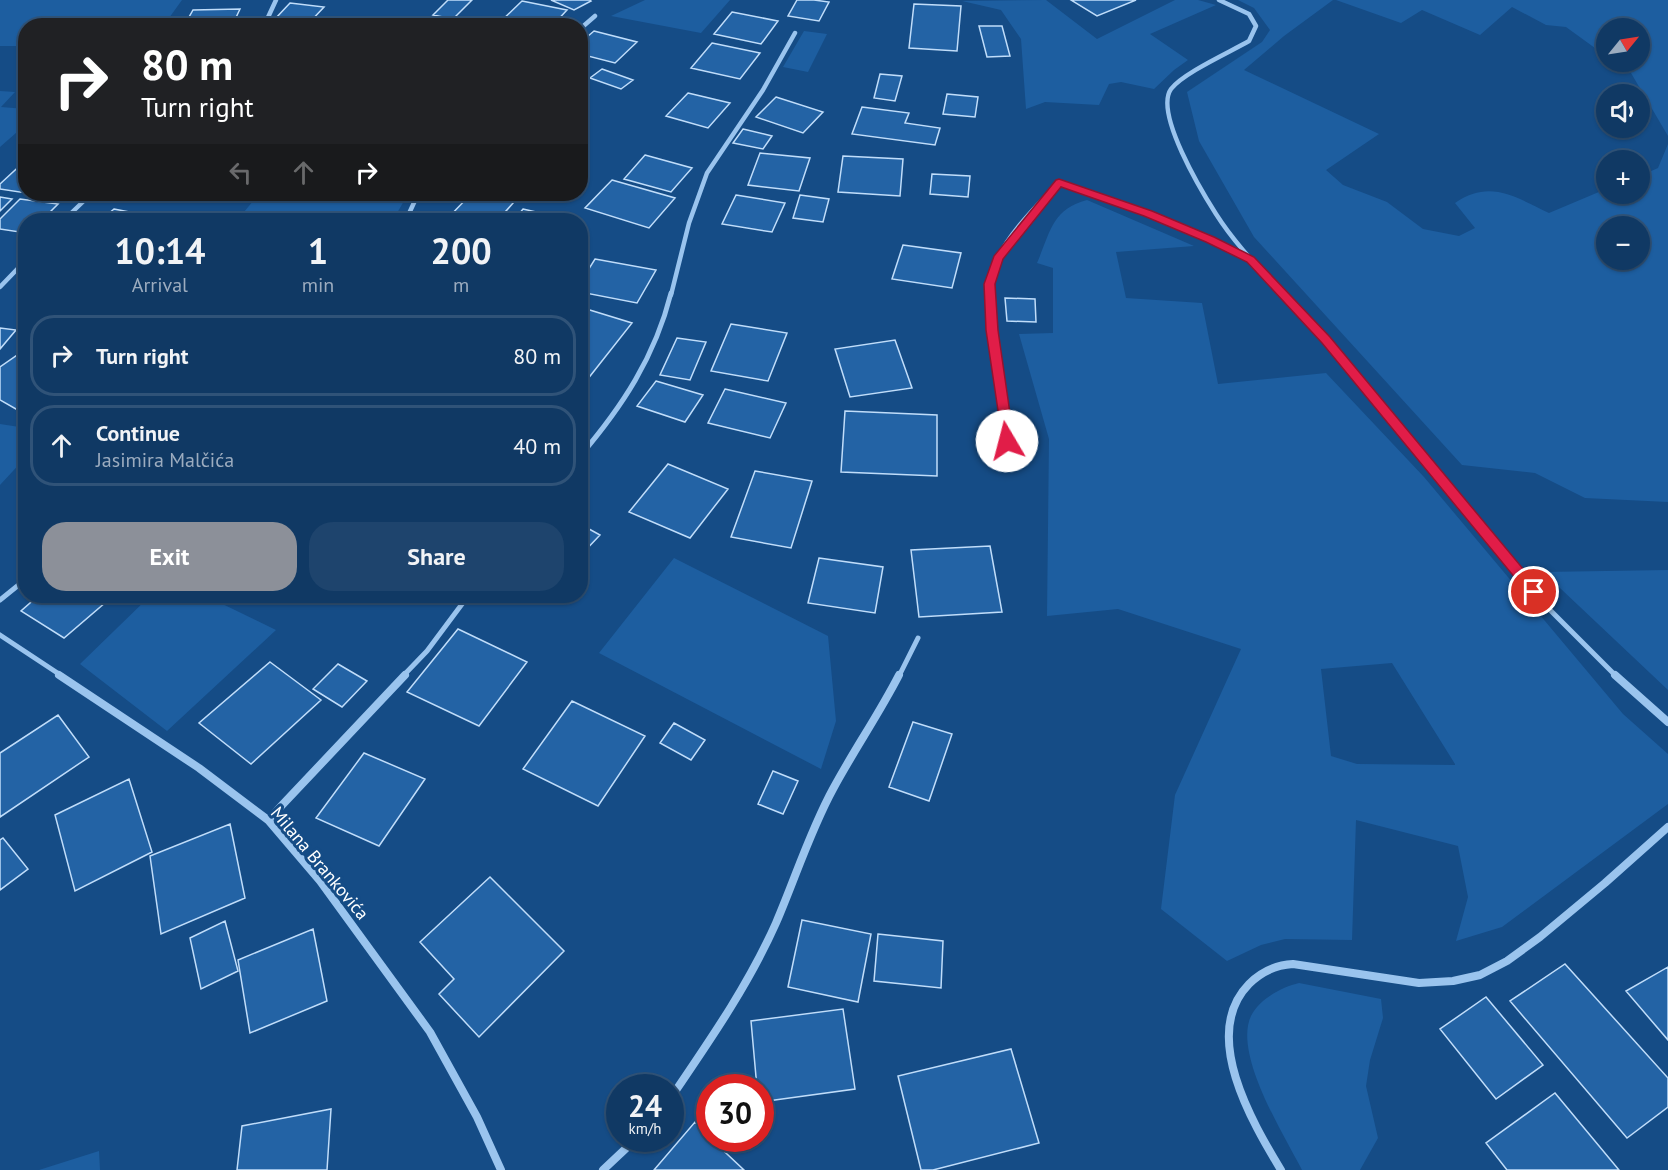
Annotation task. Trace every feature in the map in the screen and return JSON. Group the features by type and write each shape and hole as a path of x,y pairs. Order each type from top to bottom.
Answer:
{"street":[{"path":"268,18 276,0"},
{"path":"1219,0 1246,13 1258,26 1257,32 1249,42 1182,79 1170,90 1167,106 1176,141 1216,214 1250,259 1326,340 1545,605 1596,658 1668,722"},
{"path":"588,22 595,16"},
{"path":"588,447 604,428 643,371 668,311 689,224 707,173 763,90 795,33"},
{"path":"1007,441 992,330 990,284 998,258 1059,182 1148,214 1210,239 1250,259"},
{"path":"71,213 84,201"},
{"path":"0,287 18,268"},
{"path":"0,600 18,585"},
{"path":"268,820 427,651 463,603"},
{"name":"Milana Brankovića","path":"0,635 200,768 268,820 333,897 430,1032 477,1117 501,1170"},
{"path":"684,1079 748,978 775,925 832,790 883,707 918,638"},
{"path":"1281,1170 1257,1132 1239,1086 1229,1049 1230,1013 1243,986 1280,965 1314,965 1402,982 1435,983 1471,978 1509,960 1572,912 1600,890 1668,827"},
{"path":"603,1170 622,1152"}],"shaded area":[{"path":"0,0 182,0 169,18 18,18 18,46 0,46"},
{"path":"645,0 730,0 701,33 611,16"},
{"path":"1046,0 1097,39 1175,0 1198,0 1216,5 1150,34 1188,60 1154,89 1121,82 1109,84 1099,105 1045,102 1026,109 1021,39 1001,10 962,1"},
{"path":"1238,0 1333,0 1284,36 1244,70 1379,134 1326,170 1343,185 1387,202 1423,229 1459,236 1475,228 1455,203 1480,192 1491,191 1514,196 1549,213 1596,193 1596,204 1650,204 1650,172 1658,168 1668,144 1668,502 1585,498 1535,473 1462,465 1254,237 1199,141 1187,92 1262,42 1270,30 1254,8"},
{"path":"1336,0 1668,0 1668,136 1650,105 1650,84 1637,84 1630,72 1650,72 1650,18 1596,18 1596,49 1566,27 1546,25 1512,7 1480,35 1422,10 1401,23"},
{"path":"804,31 827,34 808,72 783,67"},
{"path":"0,91 15,92 1,107 18,108 18,131 0,147"},
{"path":"1087,200 1194,246 1116,252 1126,298 1202,303 1218,384 1326,373 1424,477 1623,714 1668,754 1668,804 1502,927 1456,941 1468,897 1458,846 1356,820 1352,940 1285,939 1261,945 1227,961 1161,909 1175,795 1241,649 1118,609 1047,616 1049,439 1019,334 1053,333 1053,268 1037,263 1049,232 1059,216 1075,204","holes":["1392,663 1455,764 1357,764 1331,756 1321,669"]},
{"path":"253,201 404,201 397,213 244,212"},
{"path":"0,424 18,427 18,466 0,485"},
{"path":"674,558 828,636 836,721 821,769 599,653"},
{"path":"1668,570 1668,690 1543,572"},
{"path":"143,603 220,603 276,630 167,731 80,664"},
{"path":"1299,983 1381,999 1383,1018 1370,1060 1366,1086 1378,1138 1360,1170 1302,1170 1273,1116 1254,1072 1247,1032 1251,1016 1259,1004 1272,995 1285,987"},
{"path":"99,1151 100,1170 39,1170"}],"building":[{"path":"448,0 472,0 454,18 433,15"},
{"path":"551,0 590,0 591,1 574,10"},
{"path":"797,0 829,2 819,21 788,16"},
{"path":"1071,0 1136,0 1097,16"},
{"path":"522,1 567,10 560,18 504,18"},
{"path":"290,3 324,7 314,18 276,18"},
{"path":"914,4 961,6 957,51 909,48"},
{"path":"240,9 236,18 188,18 193,10"},
{"path":"732,12 778,21 761,44 714,34"},
{"path":"979,26 1002,26 1010,56 987,57"},
{"path":"594,31 637,42 615,63 588,56 588,36"},
{"path":"712,43 760,53 740,79 691,68"},
{"path":"602,69 633,80 621,89 590,78"},
{"path":"880,74 902,76 895,101 874,98"},
{"path":"688,93 730,103 708,128 666,116"},
{"path":"947,94 978,97 975,117 943,114"},
{"path":"776,97 823,112 803,133 756,117"},
{"path":"862,107 909,113 905,123 940,128 935,145 852,134"},
{"path":"743,129 772,136 763,149 733,143"},
{"path":"760,153 810,158 799,191 748,185"},
{"path":"645,155 692,168 671,192 624,179"},
{"path":"843,156 903,159 900,196 838,192"},
{"path":"18,167 18,192 0,189 0,184"},
{"path":"932,174 970,176 968,197 930,194"},
{"path":"612,180 675,198 649,228 585,208"},
{"path":"736,195 785,203 772,232 722,224"},
{"path":"800,195 829,199 823,222 793,218"},
{"path":"0,197 12,199 0,211"},
{"path":"18,201 58,204 49,213 18,213 18,232 0,229 0,219"},
{"path":"464,201 514,202 504,213 453,213"},
{"path":"114,209 134,213 109,213"},
{"path":"523,209 540,213 520,213"},
{"path":"903,245 961,253 952,288 892,279"},
{"path":"595,259 656,270 637,303 588,294 588,270"},
{"path":"1005,298 1035,299 1036,322 1007,321"},
{"path":"588,309 632,323 588,379"},
{"path":"731,324 787,333 768,381 711,371"},
{"path":"0,328 16,330 0,349"},
{"path":"677,338 706,342 690,380 660,375"},
{"path":"895,340 912,388 850,397 835,349"},
{"path":"18,355 18,410 0,400 0,367"},
{"path":"656,381 703,395 685,422 637,406"},
{"path":"725,389 786,403 770,438 708,423"},
{"path":"845,411 937,415 937,476 841,472"},
{"path":"668,464 728,489 690,538 629,512"},
{"path":"755,471 812,481 791,548 731,537"},
{"path":"588,528 600,535 588,548"},
{"path":"990,546 1002,612 919,617 911,550"},
{"path":"819,558 883,567 875,613 808,603"},
{"path":"30,603 105,603 64,638 21,611"},
{"path":"458,629 527,662 479,726 407,692"},
{"path":"270,662 321,700 251,764 199,723"},
{"path":"338,664 367,681 342,707 313,689"},
{"path":"572,701 645,736 598,806 523,769"},
{"path":"58,715 89,757 0,817 0,753"},
{"path":"913,722 952,734 929,801 889,787"},
{"path":"674,723 705,740 691,760 660,743"},
{"path":"364,753 425,779 379,846 316,818"},
{"path":"773,771 798,781 783,814 758,804"},
{"path":"129,779 152,852 75,891 55,815"},
{"path":"230,824 245,898 161,934 150,856"},
{"path":"3,838 28,869 0,890 0,840"},
{"path":"490,877 564,951 479,1037 439,994 454,979 420,942"},
{"path":"802,920 871,934 858,1002 788,987"},
{"path":"225,921 238,971 201,989 190,938"},
{"path":"313,929 327,1001 250,1033 238,960"},
{"path":"878,934 943,941 941,988 874,981"},
{"path":"1565,964 1668,1078 1668,1107 1627,1138 1510,1001"},
{"path":"1668,967 1668,1040 1626,991"},
{"path":"1486,997 1543,1065 1496,1099 1440,1029"},
{"path":"843,1009 855,1089 774,1100 774,1074 756,1074 751,1021"},
{"path":"1011,1049 1039,1143 933,1170 921,1170 898,1076"},
{"path":"1555,1093 1619,1170 1507,1170 1486,1143"},
{"path":"331,1109 327,1170 237,1170 242,1126"},
{"path":"695,1122 696,1152 725,1152 744,1170 654,1170 669,1152 684,1152 684,1135"}],"route":[{"path":"1007,441 992,330 990,284 998,258 1059,182 1148,214 1210,239 1250,259 1292,301 1326,340 1534,592"}]}
